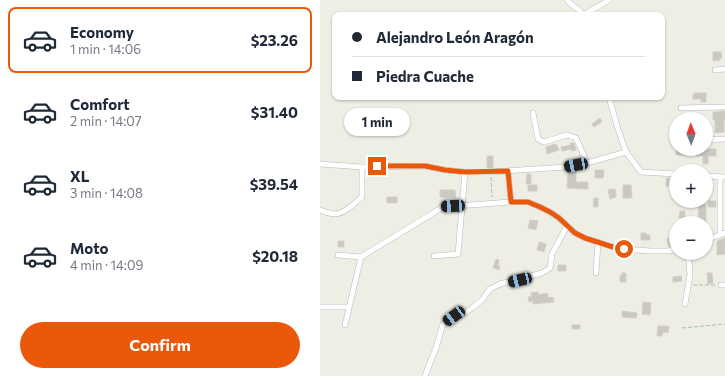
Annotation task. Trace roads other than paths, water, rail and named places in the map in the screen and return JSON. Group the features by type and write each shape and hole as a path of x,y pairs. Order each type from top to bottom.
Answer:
{"street":[{"path":"567,0 581,12"},
{"path":"590,12 609,0"},
{"path":"715,70 725,69"},
{"path":"610,100 626,152 641,172 669,174"},
{"path":"681,108 725,107"},
{"path":"533,113 538,139 544,142 567,135 576,138 587,163"},
{"path":"713,140 725,139"},
{"path":"320,164 425,166 465,172 491,172 566,167 587,163 626,152"},
{"path":"320,210 327,213 337,214 351,207 362,197 362,166"},
{"path":"508,171 511,202"},
{"path":"434,256 458,254 465,172"},
{"path":"713,176 723,177 722,234"},
{"path":"338,255 361,258 443,207 511,202 528,202 540,207 550,212 575,233 585,238 613,247 624,249 669,251"},
{"path":"425,376 436,348 443,324 454,316 465,313 472,308 482,300 490,289 500,284 542,273 550,268 552,254 568,226"},
{"path":"596,273 598,242"},
{"path":"345,324 361,258"},
{"path":"685,304 690,275 689,260"},
{"path":"320,306 349,307"}]}
